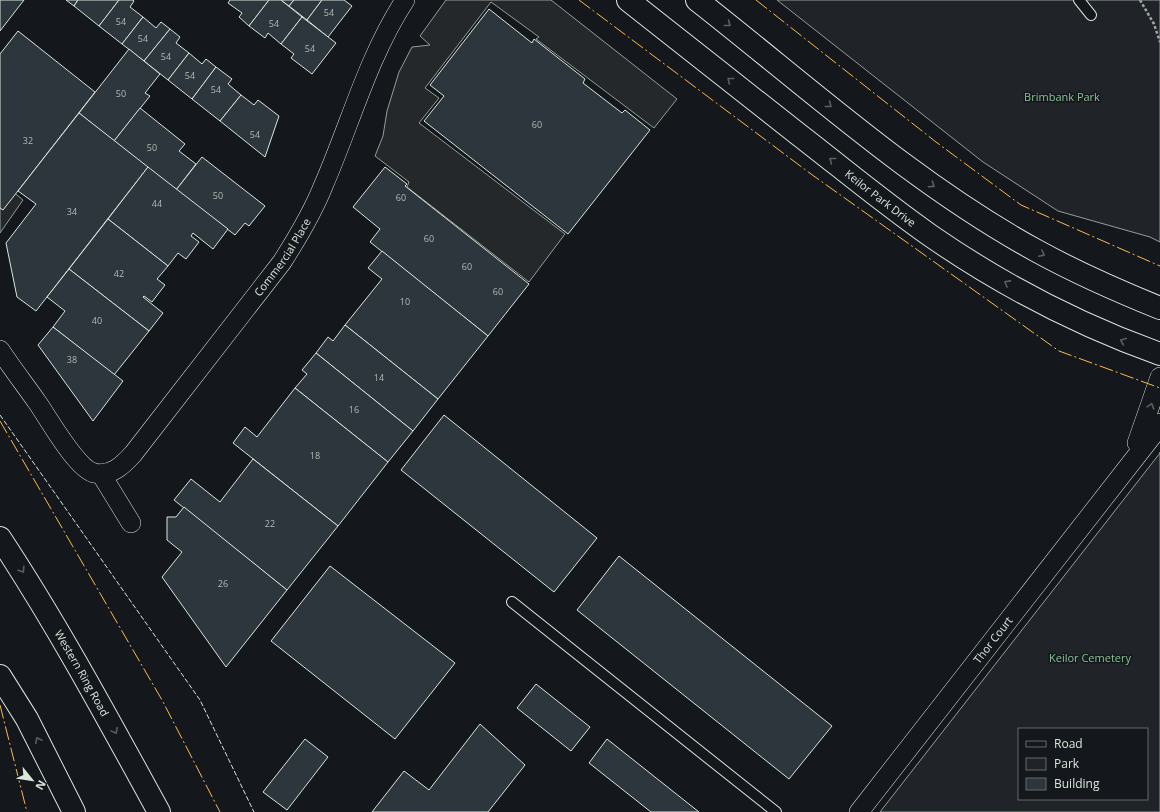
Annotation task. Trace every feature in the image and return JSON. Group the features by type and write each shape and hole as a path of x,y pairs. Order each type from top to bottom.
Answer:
{"main road":[{"name":"Keilor Park Drive","path":"628,0 879,197 932,236 994,276 1060,312 1126,342 1160,354"},
{"path":"697,0 917,174 973,212 1036,251 1100,283 1160,308"},
{"name":"Western Ring Road","path":"0,538 40,599 102,707 159,812"},
{"path":"0,676 27,719 74,812"}],"street":[{"name":"Commercial Place","path":"101,474 111,472 122,466 134,454 282,262 314,207 378,46 405,0"},
{"path":"0,350 73,455 88,470 101,474 131,522"},
{"name":"Thor Court","path":"1127,468 1145,424 1160,377"},
{"name":"Thor Court","path":"859,812 1156,431 1160,422"}],"lane":[{"path":"1079,0 1091,15"},
{"path":"512,602 776,812"}],"path":[{"path":"1140,0 1154,24 1160,42"}],"green space":[{"name":"Brimbank Park","path":"777,0 1160,0 1160,242 1150,237 1058,211 983,162"},
{"name":"Keilor Cemetery","path":"1160,453 1160,812 880,812"}],"shaded area":[{"path":"446,0 551,0 677,99 654,128 536,39 539,37 491,2 425,88 439,98 419,123 565,234 529,282 407,187 409,182 375,156 383,136 387,111 399,72 412,47 430,45 420,36"},
{"path":"6,186 23,200 0,233 0,194"}],"building":[{"path":"0,0 24,0 0,31"},
{"path":"66,0 78,0 74,6"},
{"path":"78,0 119,0 99,26 74,6"},
{"path":"119,0 133,0 134,1 130,7 143,17 122,44 99,26"},
{"path":"230,0 269,0 249,26 239,17 242,13 228,3"},
{"path":"269,0 281,0 302,17 281,44 268,33 265,38 249,26"},
{"path":"281,0 294,0 289,6"},
{"path":"294,0 322,0 307,20 289,6"},
{"path":"322,0 344,0 352,6 328,37 307,20"},
{"path":"489,9 532,43 534,39 585,79 583,83 622,113 625,110 650,130 568,234 424,121 444,96 430,85"},
{"path":"143,17 156,28 161,22 170,29 144,61 122,44"},
{"path":"302,17 336,43 312,74 291,58 294,54 281,44"},
{"path":"170,29 180,37 176,43 189,53 168,80 144,61"},
{"path":"18,31 95,92 3,210 0,208 0,54"},
{"path":"129,49 160,74 145,93 150,96 114,141 79,113"},
{"path":"189,53 202,64 206,59 216,67 192,99 168,80"},
{"path":"216,67 232,79 228,84 241,95 220,121 192,99"},
{"path":"241,95 254,105 258,100 279,116 265,157 220,121"},
{"path":"140,108 185,144 179,151 196,164 176,190 114,141"},
{"path":"79,113 148,167 36,311 17,297 6,243 36,204 18,191"},
{"path":"202,157 265,206 249,226 245,223 235,235 176,190"},
{"path":"148,167 228,229 213,249 193,233 191,236 199,242 186,259 178,253 168,266 108,219"},
{"path":"385,167 407,184 405,186 529,284 488,336 370,242 380,229 353,207"},
{"path":"108,219 168,266 157,279 165,285 152,302 144,296 143,297 163,313 149,331 69,269"},
{"path":"382,251 488,336 438,399 345,325 382,279 368,268"},
{"path":"69,269 149,331 114,375 53,327 65,311 47,297"},
{"path":"345,325 438,399 413,431 316,353 328,337 333,341"},
{"path":"53,327 123,381 93,421 38,345"},
{"path":"316,353 413,431 388,462 295,388 307,374 302,370"},
{"path":"295,388 388,462 338,526 233,443 245,427 257,437"},
{"path":"444,415 597,538 554,592 401,470"},
{"path":"253,459 338,526 287,590 174,500 191,479 220,502"},
{"path":"184,507 287,590 226,667 162,577 182,552 167,540 167,517 176,517"},
{"path":"619,556 832,726 789,779 577,610"},
{"path":"330,566 455,663 395,739 271,641"},
{"path":"536,684 590,727 571,751 517,708"},
{"path":"480,724 525,765 488,812 372,812 404,771 429,790"},
{"path":"305,739 328,757 287,810 263,792"},
{"path":"607,739 699,812 651,812 589,763"}],"fence":[{"path":"0,415 200,700 254,812"}],"power":[{"path":"579,0 811,174 1059,351 1160,388"},
{"path":"756,0 936,142 1021,205 1160,266"},
{"path":"0,421 162,700 220,812"},
{"path":"0,705 27,812"}]}
